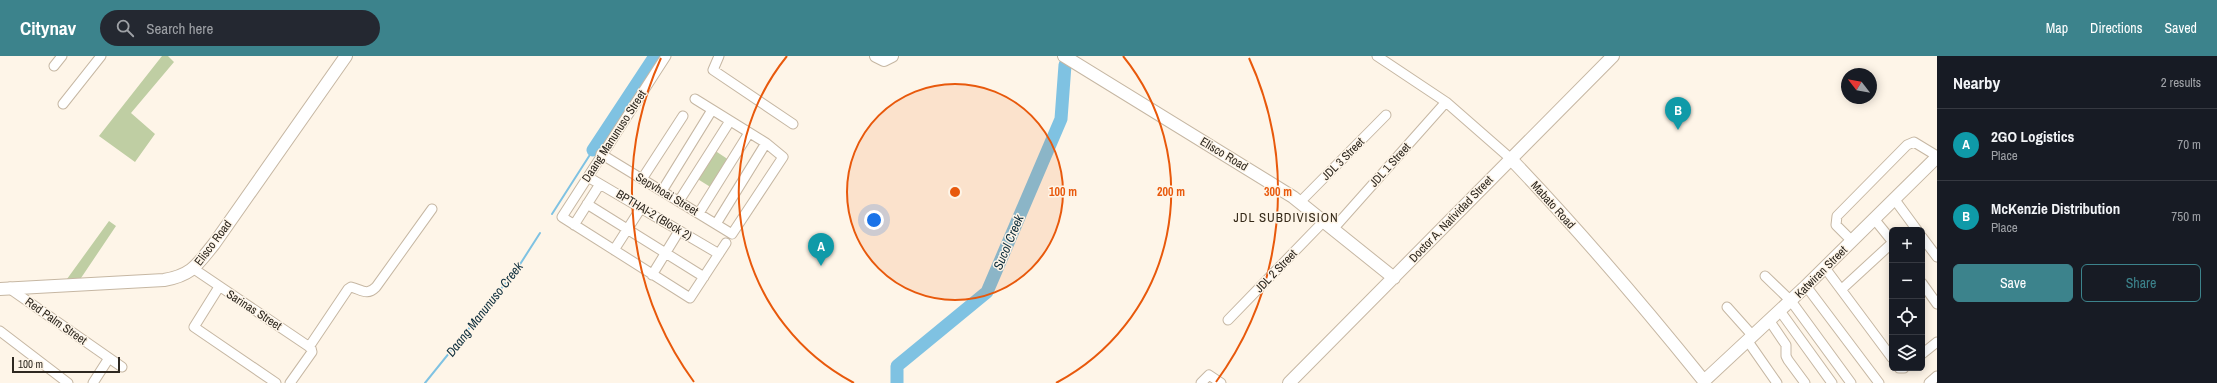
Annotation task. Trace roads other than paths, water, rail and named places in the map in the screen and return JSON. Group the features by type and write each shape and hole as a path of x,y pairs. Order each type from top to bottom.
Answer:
{"main road":[{"name":"Elisco Road","path":"5,288 164,280 180,277 194,269 214,244 346,56"},
{"path":"876,56 884,60 892,56"},
{"name":"Elisco Road","path":"1064,56 1262,176 1300,202 1394,278"},
{"name":"Doctor A. Natividad Street","path":"1289,383 1394,278 1510,158 1613,56"},
{"name":"Katwiran Street","path":"1703,382 1876,220 1937,157"},
{"name":"Mabato Road","path":"1510,158 1546,196 1654,318 1703,382"}],"street":[{"path":"54,66 62,56"},
{"path":"63,104 101,56"},
{"name":"Daang Manunuso Street","path":"574,225 562,217 601,154 666,56"},
{"path":"719,56 713,70 793,124"},
{"name":"Mabato Road","path":"1377,56 1446,102 1510,158"},
{"path":"695,99 766,143 716,224"},
{"name":"JDL 1 Street","path":"1329,225 1446,102"},
{"path":"662,191 712,110"},
{"name":"JDL 3 Street","path":"1300,202 1386,115"},
{"path":"642,179 683,116"},
{"path":"679,201 730,121"},
{"path":"699,213 750,133"},
{"path":"1852,241 1836,225 1837,216 1907,145 1914,142 1937,157"},
{"name":"Sepvhoai Street","path":"601,154 732,234 782,159 781,154 766,143"},
{"name":"BPTHAI-2 (Block 2)","path":"588,177 719,254"},
{"path":"600,184 574,225 690,298 726,243"},
{"path":"1896,200 1915,227"},
{"path":"587,204 704,277"},
{"path":"290,383 348,289 351,287 367,293 371,292 432,208"},
{"path":"614,250 641,208"},
{"path":"1876,220 1889,238"},
{"name":"JDL 2 Street","path":"1228,320 1329,225"},
{"path":"652,274 679,231"},
{"path":"1925,241 1937,257"},
{"path":"1842,289 1889,245"},
{"path":"1825,268 1889,354"},
{"name":"Sarinas Street","path":"194,269 311,349"},
{"path":"1765,276 1791,301 1851,383"},
{"path":"1806,286 1879,383"},
{"path":"219,287 194,327 276,383"},
{"path":"1925,287 1937,304"},
{"name":"Red Palm Street","path":"5,288 13,291 122,367"},
{"path":"1727,308 1750,338 1777,383"},
{"path":"1780,311 1832,383"},
{"path":"1769,320 1786,345 1786,356 1788,360 1805,383"},
{"path":"0,331 68,383"},
{"path":"1925,352 1937,342"},
{"path":"93,383 109,358"},
{"path":"1200,383 1209,375 1221,383"},
{"path":"1929,383 1937,376"}],"waterway":[{"name":"Daang Manunuso Creek","path":"593,150 655,56"},
{"name":"Sucol Creek","path":"897,383 897,366 987,292 1061,119 1065,65"},
{"name":"Daang Manunuso Creek","path":"552,214 593,150"},
{"name":"Daang Manunuso Creek","path":"425,383 517,269 540,233"}],"place":[{"name":"McKenzie Distribution","path":"1678,130"},
{"name":"2GO Logistics","path":"821,266"}],"district":[{"name":"JDL SUBDIVISION","path":"1286,217"}]}
